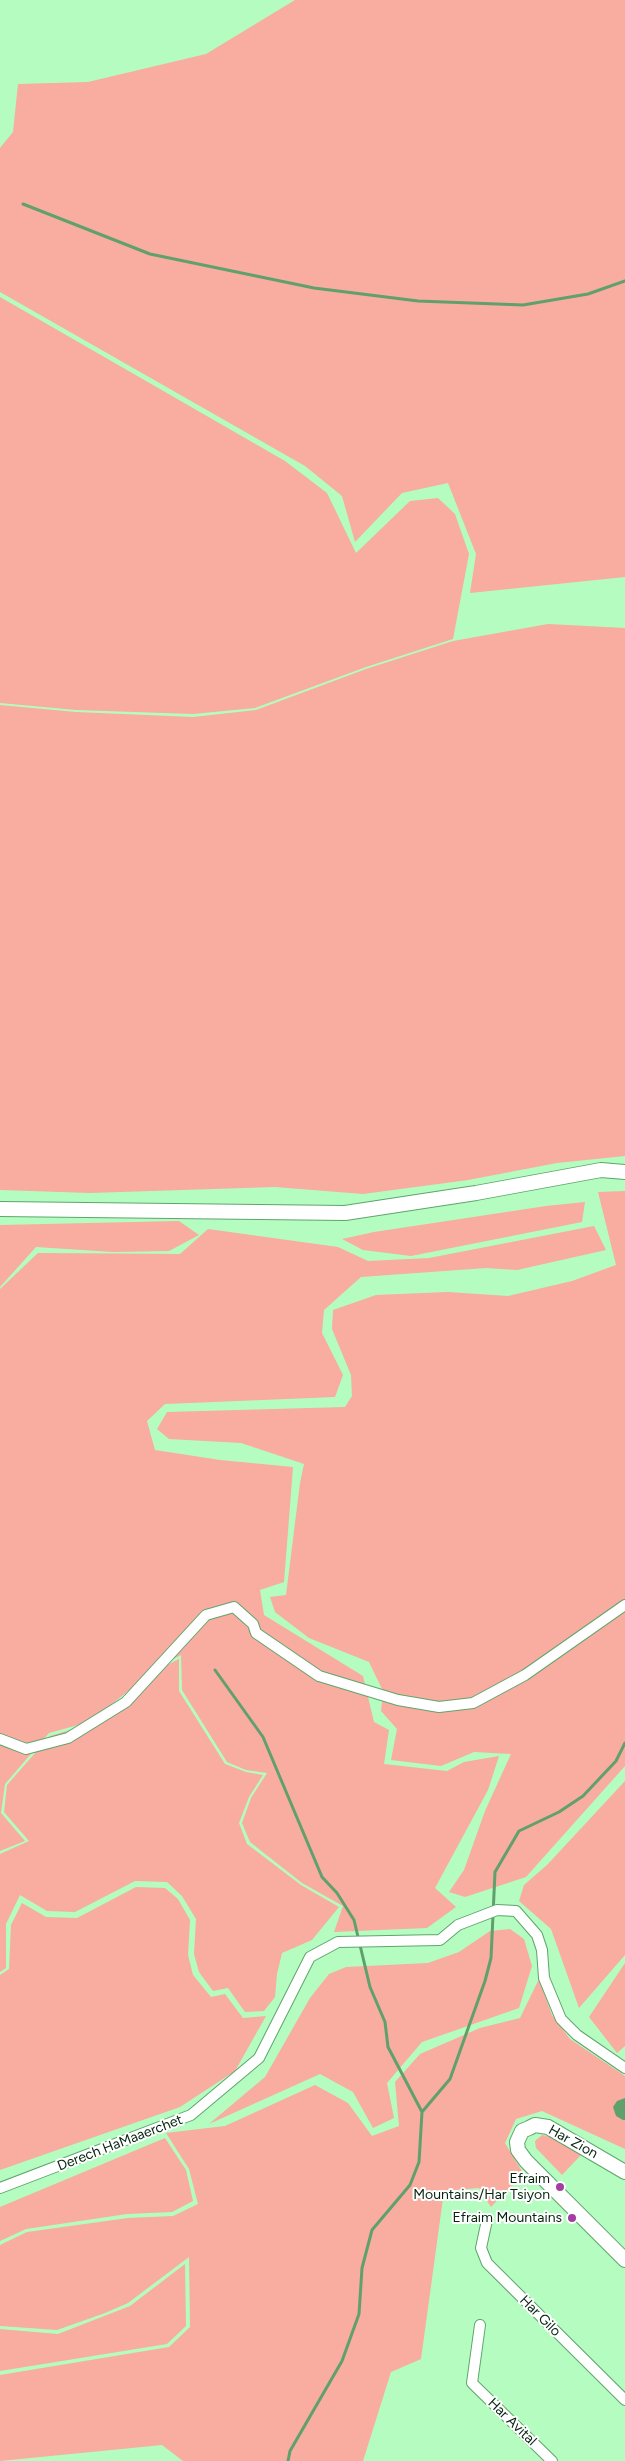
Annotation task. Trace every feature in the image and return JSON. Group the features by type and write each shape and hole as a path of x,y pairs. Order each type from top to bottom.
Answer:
{"main road":[{"path":"0,1209 346,1213 476,1193 601,1170 625,1172"},
{"name":"Har Zion","path":"625,2172 543,2126 529,2128 519,2136 518,2150 526,2161 625,2260"}],"street":[{"path":"0,1739 26,1749 68,1738 126,1702 206,1614 234,1607 252,1624 256,1633 319,1676 398,1700 438,1707 473,1703 524,1675 625,1605"},
{"name":"Derech HaMaaerchet","path":"0,2188 191,2115 259,2058 310,1957 338,1942 440,1940 458,1925 497,1910 516,1911 537,1935 542,1950 544,1978 561,2019 577,2035 625,2068"},
{"name":"Har Gilo","path":"486,2220 482,2248 487,2263 625,2400"},
{"name":"Har Avital","path":"480,2324 472,2383 552,2461"}],"shaded area":[{"path":"295,0 625,0 625,577 470,593 476,554 448,483 402,493 355,542 342,496 305,466 0,292 0,148 13,132 18,84 88,82 206,54"},
{"path":"0,297 285,461 327,493 356,553 410,501 438,498 455,514 469,554 453,639 366,667 255,708 193,714 76,710 0,703"},
{"path":"548,624 625,628 625,1156 557,1163 468,1180 363,1194 275,1187 90,1193 0,1190 0,705 76,712 193,717 256,710 366,669 453,641"},
{"path":"625,1191 625,1766 526,1877 465,1897 449,1892 464,1870 485,1811 511,1754 474,1752 441,1766 391,1760 397,1729 381,1711 383,1691 369,1662 309,1638 275,1612 270,1597 286,1595 304,1464 241,1443 169,1439 157,1429 167,1412 345,1407 352,1396 351,1375 332,1329 333,1310 376,1295 448,1292 508,1296 572,1281 616,1265 598,1192"},
{"path":"585,1202 582,1222 411,1256 363,1250 342,1239 374,1232 546,1206"},
{"path":"179,1221 199,1235 169,1251 113,1252 36,1247 0,1287 0,1225"},
{"path":"594,1226 606,1250 517,1270 486,1268 361,1277 324,1310 322,1333 343,1375 335,1397 165,1404 147,1421 155,1450 220,1460 293,1467 284,1582 260,1590 264,1615 363,1676 374,1722 389,1730 384,1764 447,1771 464,1762 499,1756 488,1790 435,1888 456,1907 427,1928 334,1932 343,1906 302,1883 250,1842 242,1823 251,1798 267,1773 246,1770 227,1762 182,1690 181,1655 160,1666 89,1722 49,1733 5,1784 1,1813 25,1841 0,1851 0,1289 38,1253 180,1254 208,1229 338,1247 368,1261 429,1258"},
{"path":"179,1659 179,1691 225,1764 246,1772 263,1775 249,1797 239,1823 247,1844 301,1885 339,1907 312,1940 282,1953 277,1974 275,1997 264,2011 245,2012 228,1988 213,1991 199,1972 194,1954 196,1919 182,1896 167,1882 135,1881 75,1912 47,1911 20,1895 6,1924 6,1968 0,1972 0,1854 29,1841 4,1812 7,1785 50,1736 90,1724 161,1668"},
{"path":"625,1781 625,1955 579,2008 551,1929 519,1901 524,1885 547,1865"},
{"path":"136,1887 165,1888 178,1899 190,1920 188,1955 193,1975 211,1997 225,1994 243,2018 266,2016 235,2071 180,2107 0,2170 0,1975 9,1969 11,1925 22,1903 46,1917 77,1918"},
{"path":"510,1929 524,1939 532,1966 519,2008 422,2042 387,2083 394,2118 373,2128 353,2092 320,2074 209,2124 265,2077 310,1998 329,1974 346,1967 428,1963 459,1952 490,1931"},
{"path":"625,1963 625,2046 617,2053 589,2017"},
{"path":"539,1979 552,2015 570,2039 625,2076 625,2149 542,2111 516,2119 505,2143 523,2173 491,2207 479,2188 444,2191 421,2359 391,2372 363,2461 183,2461 162,2445 0,2461 0,2375 169,2347 190,2327 189,2257 128,2303 105,2313 57,2330 0,2326 0,2245 27,2232 128,2218 173,2216 198,2204 189,2169 166,2133 225,2126 315,2085 348,2103 372,2136 399,2126 395,2082 420,2054 480,2028 520,2018"},
{"path":"625,2098 625,2120 623,2120 616,2116 613,2107 617,2101"},
{"path":"542,2135 552,2137 581,2155 562,2175 536,2148 535,2141"},
{"path":"165,2138 186,2170 193,2201 172,2212 127,2214 26,2229 0,2241 0,2207"},
{"path":"185,2264 186,2326 167,2344 0,2371 0,2329 58,2334 130,2306"}],"waterway":[{"path":"23,204 150,254 314,288 418,301 523,305 588,294 625,281"},
{"path":"215,1670 263,1737 322,1877 337,1893 354,1920 370,1987 385,2022 388,2047 422,2112"},
{"path":"288,2461 290,2451 342,2361 359,2314 362,2268 372,2230 410,2185 419,2162 422,2112 450,2079 485,1981 491,1958 495,1872 519,1831 559,1812 583,1796 616,1761 625,1743"}],"place":[{"name":"Efraim Mountains/Har Tsiyon","path":"560,2187"},
{"name":"Efraim Mountains","path":"572,2218"}]}
